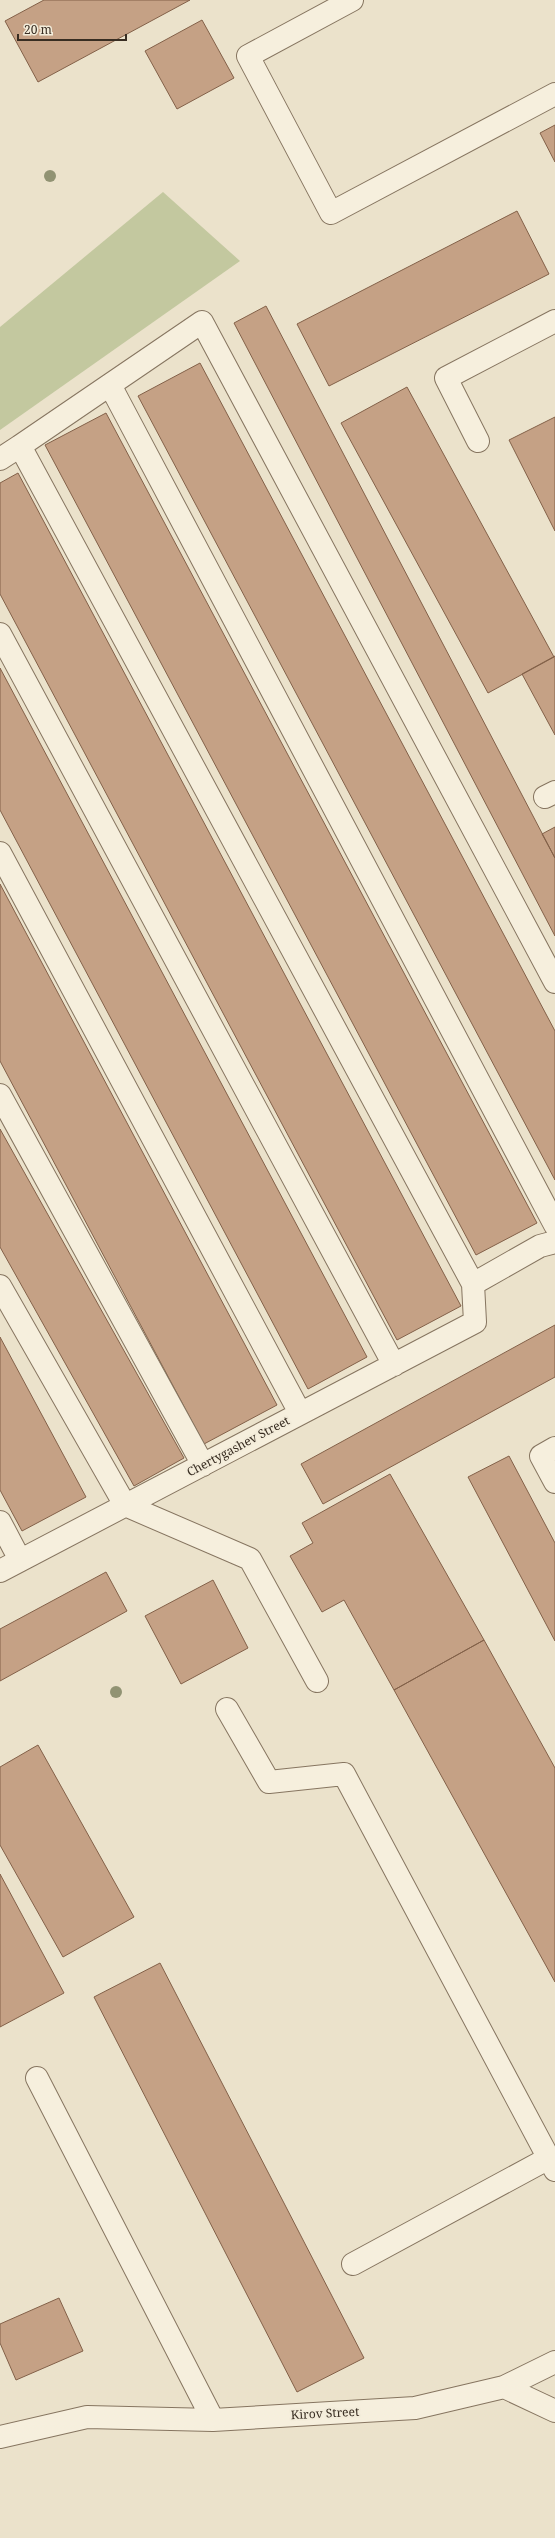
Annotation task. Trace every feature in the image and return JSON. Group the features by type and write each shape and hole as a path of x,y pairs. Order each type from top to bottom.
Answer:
{"street":[{"path":"352,0 248,56 330,213 555,94"},
{"path":"478,441 446,378 555,321"},
{"path":"0,459 202,322 555,982"},
{"path":"110,385 555,1225"},
{"path":"20,446 473,1284 540,1246 555,1242"},
{"path":"0,634 394,1365"},
{"path":"0,854 300,1414"},
{"path":"0,1095 203,1465"},
{"name":"Chertygashev Street","path":"0,1570 475,1322 473,1284"},
{"path":"0,1286 125,1505 250,1559 317,1681"},
{"path":"555,1448 541,1456 555,1482"},
{"path":"0,1522 20,1560"},
{"path":"227,1709 269,1782 344,1774 552,2164 353,2264"},
{"path":"37,2078 213,2420"},
{"name":"Kirov Street","path":"0,2437 87,2417 213,2420 415,2408 504,2387 555,2362"},
{"path":"504,2387 555,2410"}],"green space":[{"path":"163,192 240,261 0,430 0,327"}],"building":[{"path":"44,0 190,0 38,82 5,21"},
{"path":"202,20 234,78 177,109 145,51"},
{"path":"555,125 555,162 540,133"},
{"path":"517,211 549,274 329,386 297,324"},
{"path":"266,306 555,858 555,936 234,323"},
{"path":"200,363 555,1031 555,1180 138,396"},
{"path":"407,387 554,657 488,693 341,423"},
{"path":"106,413 537,1223 476,1255 45,445"},
{"path":"555,417 555,531 509,440"},
{"path":"18,473 461,1306 397,1340 0,594 0,483"},
{"path":"555,656 555,735 522,674"},
{"path":"0,668 367,1357 308,1389 0,810"},
{"path":"555,827 555,858 542,834"},
{"path":"0,884 277,1405 204,1444 0,1061"},
{"path":"0,1129 184,1458 134,1486 0,1247"},
{"path":"555,1325 555,1377 323,1504 301,1464"},
{"path":"0,1337 86,1497 22,1531 0,1490"},
{"path":"509,1456 555,1543 555,1641 468,1477"},
{"path":"390,1474 484,1640 394,1690 344,1600 322,1612 290,1556 313,1543 302,1523"},
{"path":"106,1572 127,1611 0,1681 0,1629"},
{"path":"213,1580 248,1648 181,1684 145,1616"},
{"path":"484,1640 555,1768 555,1982 394,1690"},
{"path":"38,1745 134,1917 63,1957 0,1845 0,1767"},
{"path":"0,1874 64,1993 0,2027"},
{"path":"160,1963 364,2358 297,2392 94,1997"},
{"path":"59,2298 83,2351 16,2380 0,2343 0,2324"}]}
